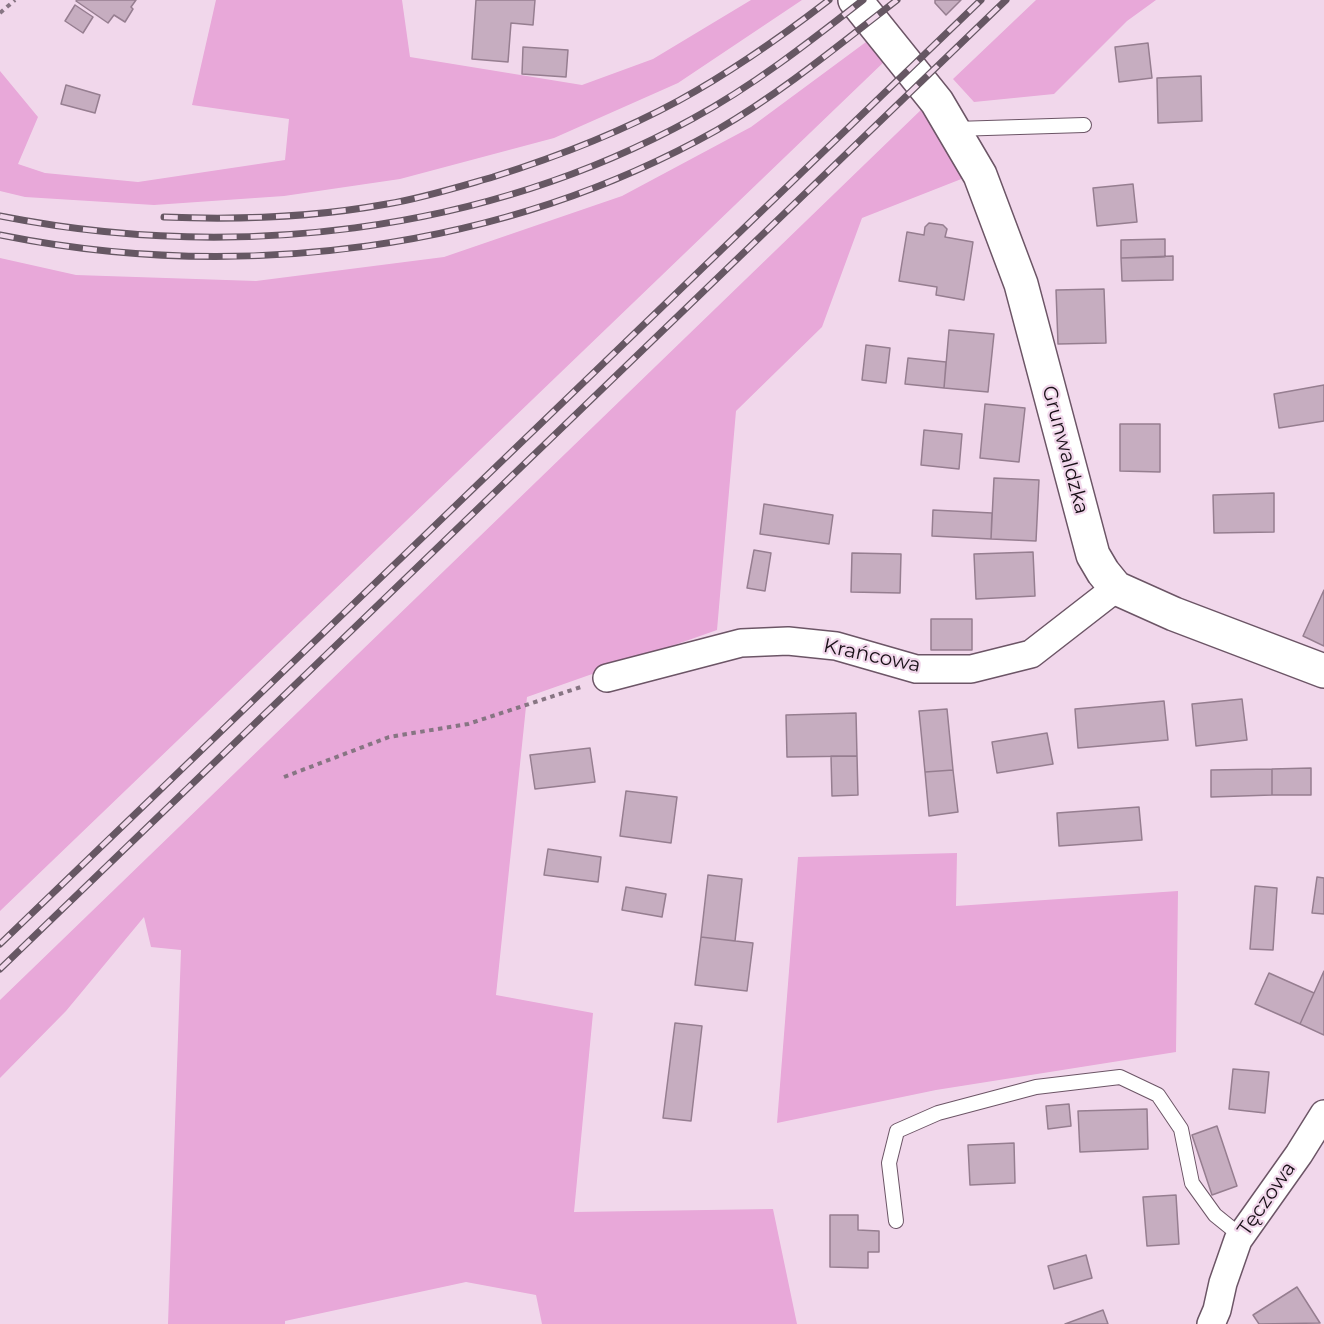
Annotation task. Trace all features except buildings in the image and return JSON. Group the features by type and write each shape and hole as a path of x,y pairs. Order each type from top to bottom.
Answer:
{"street":[{"name":"Grunwaldzka","path":"855,0 937,102 980,175 1021,284 1093,555 1103,572 1116,588 1174,615 1324,671"},
{"name":"Krańcowa","path":"607,678 741,643 788,642 836,646 916,669 971,669 1031,654 1116,588"},
{"name":"Tęczowa","path":"1211,1324 1217,1310 1223,1283 1241,1236 1299,1154 1324,1114"}],"lane":[{"path":"953,129 1084,125"},
{"path":"896,1221 889,1163 897,1131 938,1113 1036,1087 1120,1077 1158,1095 1180,1129 1192,1183 1215,1215 1241,1236"}],"path":[{"path":"0,13 15,0"},
{"path":"284,777 389,737 468,724 607,678"}],"shaded area":[{"path":"216,0 402,0 410,57 582,85 653,59 751,0 802,0 678,83 554,138 400,179 284,196 154,205 25,197 0,191 0,71 38,117 18,164 45,173 138,182 285,160 289,119 192,105"},
{"path":"1036,0 1156,0 1127,21 1054,94 974,102 953,79"},
{"path":"866,42 887,59 0,911 0,258 76,275 256,281 444,257 622,196 751,127"},
{"path":"925,106 969,176 862,218 822,327 736,411 717,630 527,697 496,995 593,1013 574,1212 773,1209 797,1324 542,1324 536,1295 466,1282 285,1321 285,1324 168,1324 181,950 151,947 144,917 66,1011 0,1078 0,1000"},
{"path":"957,853 956,906 1178,891 1176,1052 936,1090 777,1123 798,857"}],"railway":[{"path":"164,217 219,218 332,212 400,202 493,177 564,153 656,113 755,54 829,0"},
{"path":"0,216 88,230 177,236 266,236 355,228 442,212 528,189 612,158 692,119 758,78 863,0"},
{"path":"0,235 91,249 183,256 276,255 368,246 459,229 548,204 634,171 717,130 787,84 897,0"},
{"path":"0,944 981,0"},
{"path":"0,969 1006,0"}]}
